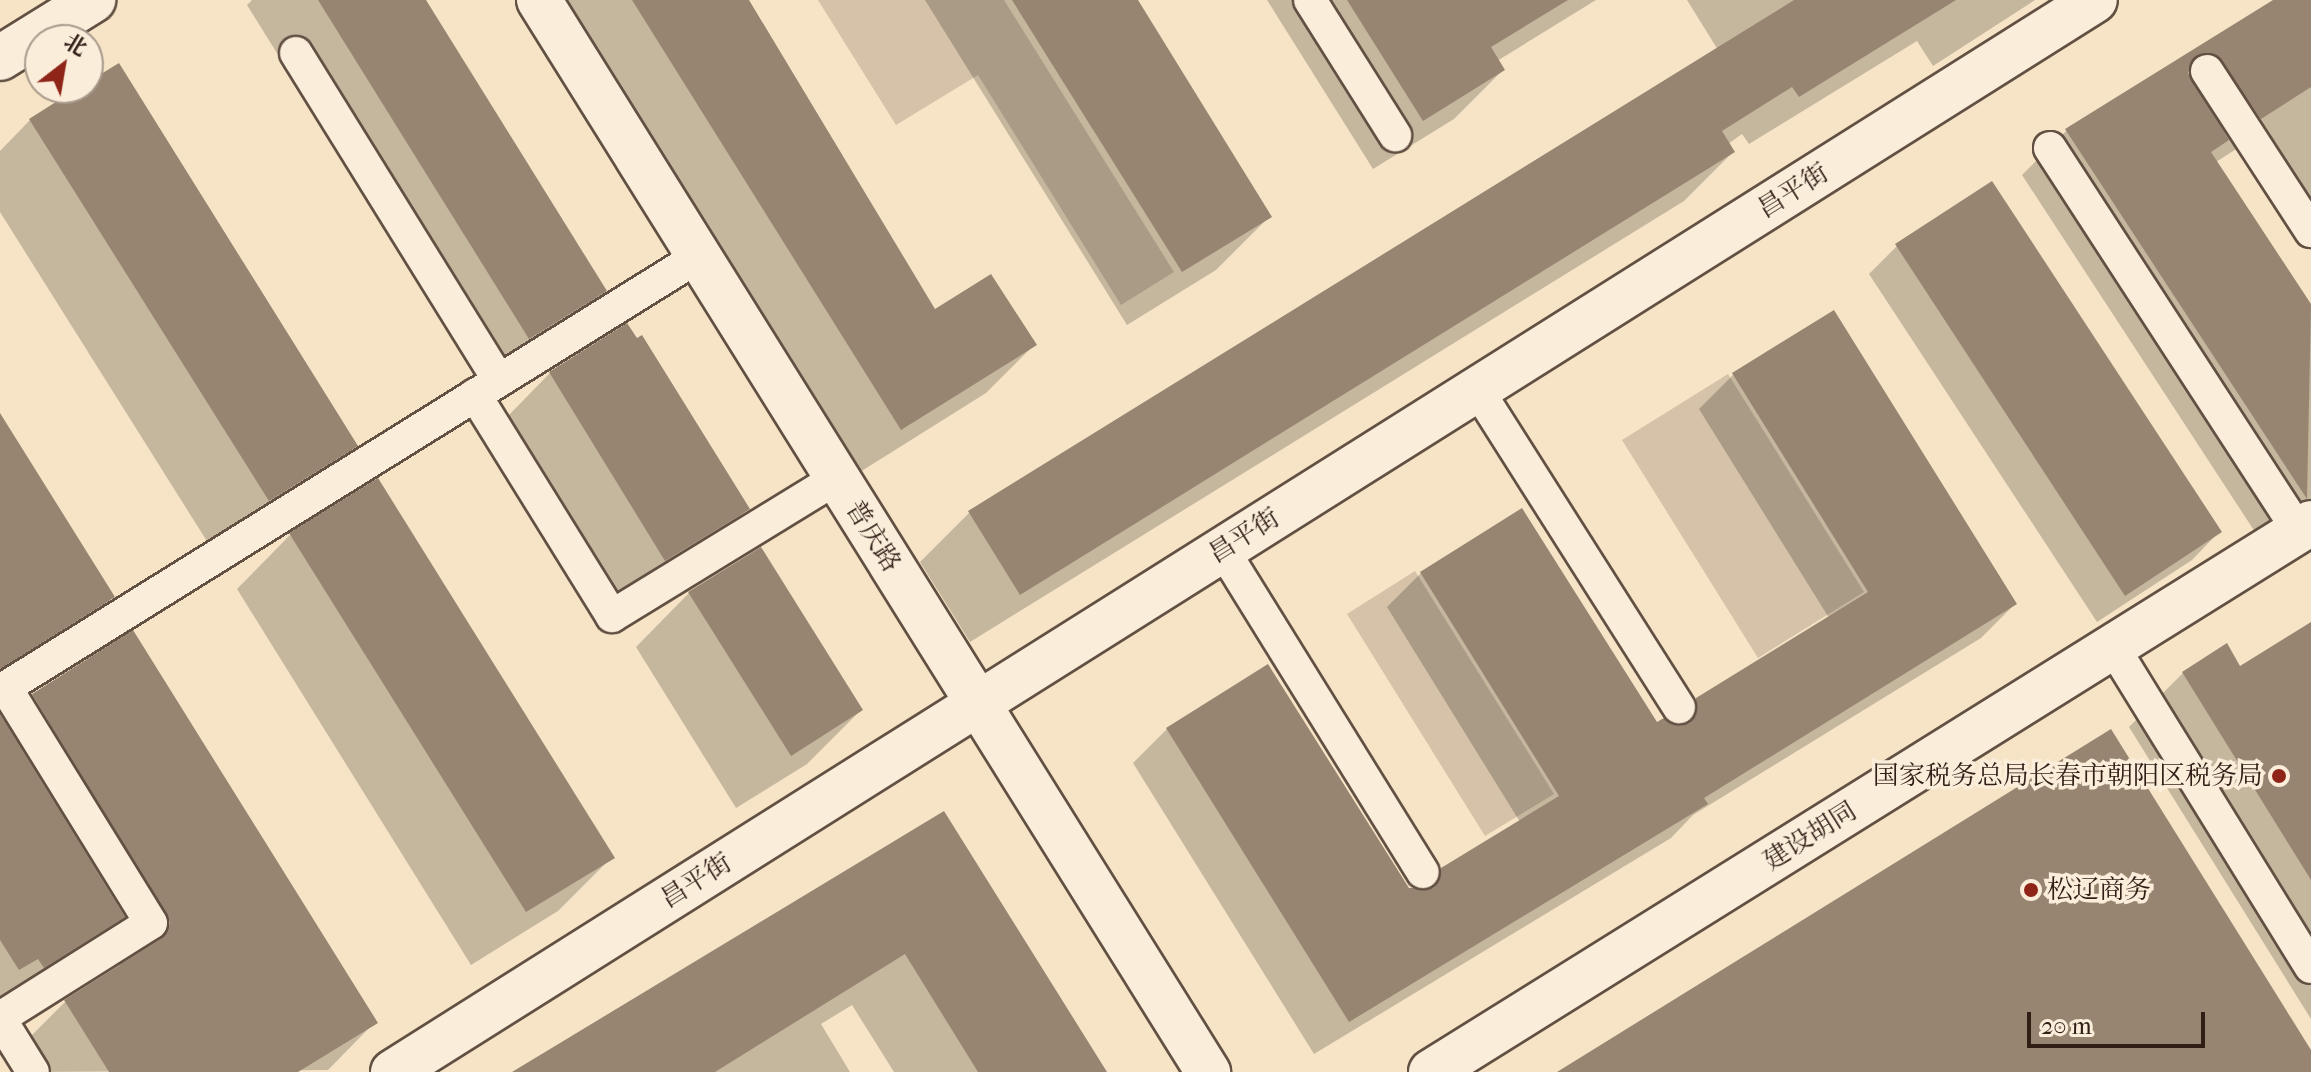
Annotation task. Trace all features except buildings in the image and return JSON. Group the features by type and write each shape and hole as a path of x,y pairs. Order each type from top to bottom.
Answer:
{"street":[{"path":"0,58 93,0"},
{"name":"普庆路","path":"539,0 1208,1072"},
{"name":"昌平街","path":"393,1072 2095,0"},
{"name":"建设胡同","path":"1431,1072 2305,527"}],"lane":[{"path":"1310,0 1395,135"},
{"path":"296,53 487,388 612,616 837,478"},
{"path":"2207,71 2311,231"},
{"path":"2050,148 2305,527"},
{"path":"33,1072 0,1018 151,923 3,690 699,256"},
{"path":"1477,389 1679,707"},
{"path":"1223,550 1423,872"},
{"path":"2113,647 2311,967"}],"shaded area":[{"path":"818,0 1004,0 1174,272 1121,305 978,75 896,125"},
{"path":"1728,374 1864,592 1758,658 1622,440"},
{"path":"1415,571 1554,794 1485,836 1347,614"}],"place":[{"name":"国家税务总局长春市朝阳区税务局","path":"2279,776"},
{"name":"松辽商务","path":"2031,890"}]}
